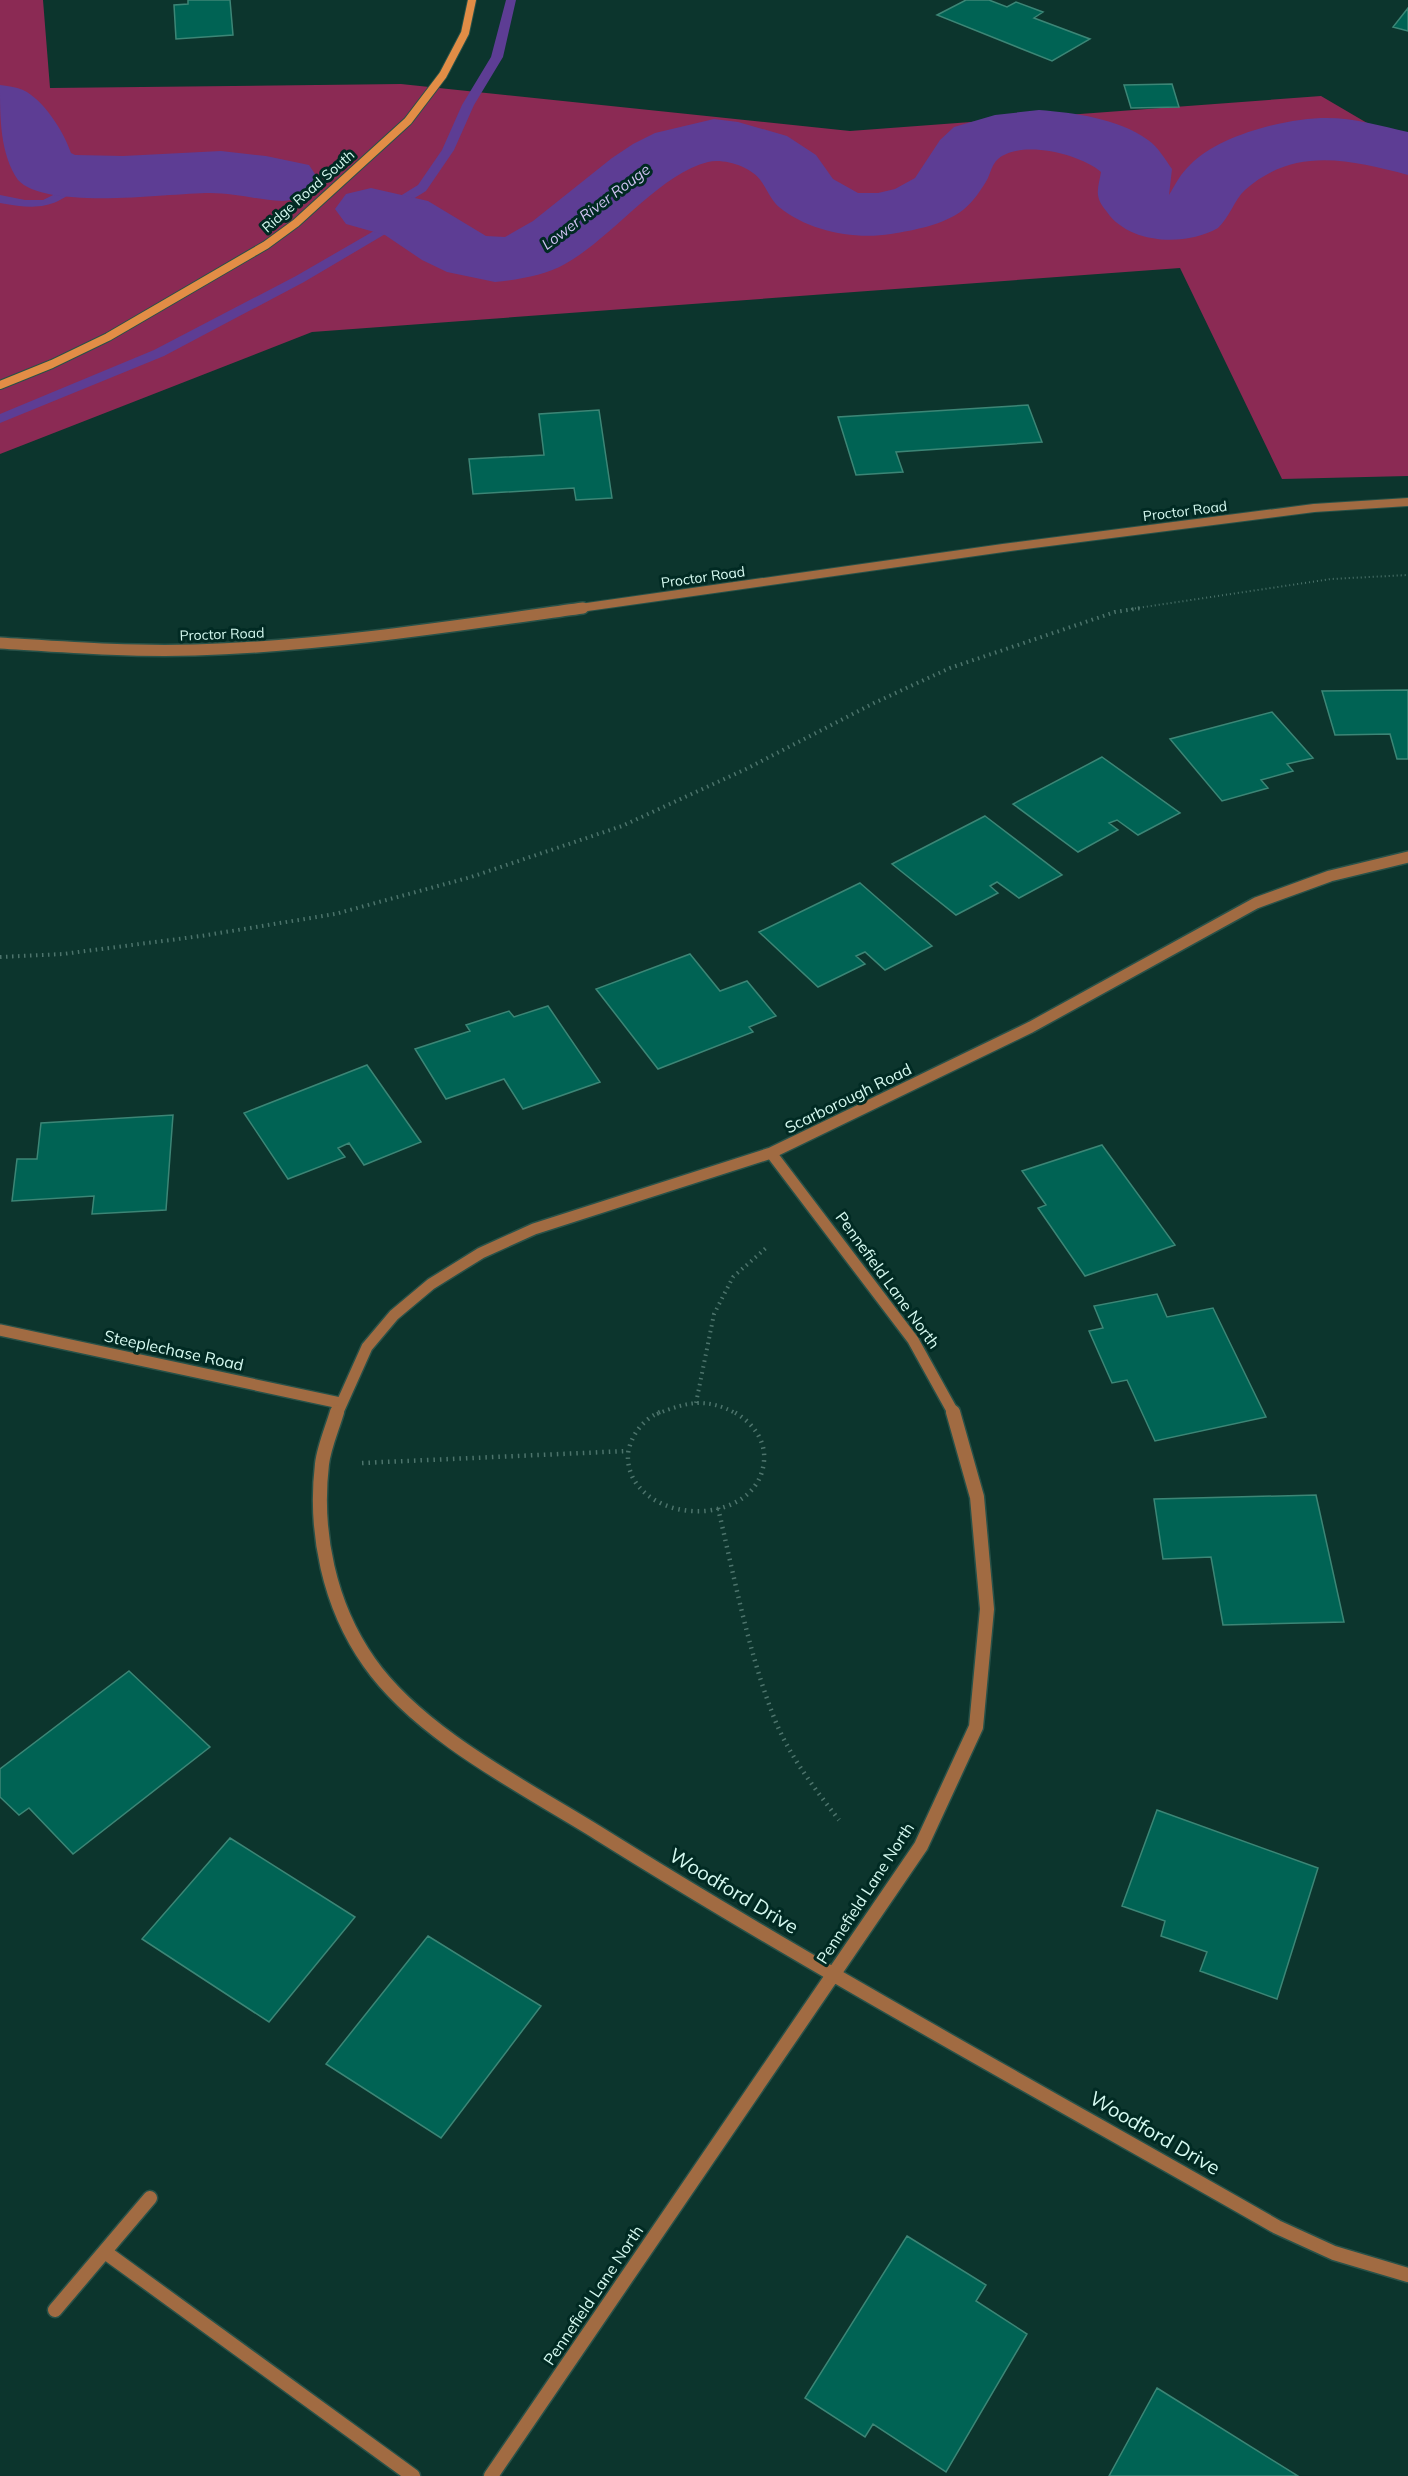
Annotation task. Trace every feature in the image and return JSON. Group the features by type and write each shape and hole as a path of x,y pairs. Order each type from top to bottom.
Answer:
{"main road":[{"name":"Ridge Road South","path":"0,385 52,364 108,337 266,245 296,223 408,121 443,75 465,33 472,0"}],"street":[{"name":"Proctor Road","path":"0,643 109,650 195,650 373,638 1003,548 1314,508 1408,502"},
{"name":"Scarborough Road","path":"340,1404 367,1347 394,1315 431,1284 481,1253 534,1229 771,1153 1031,1027 1256,903 1295,886 1355,868 1408,857"},
{"name":"Pennefield Lane North","path":"491,2476 921,1846 976,1727 987,1609 977,1497 954,1414 913,1340 771,1153"},
{"name":"Steeplechase Road","path":"0,1330 340,1404"},
{"name":"Woodford Drive","path":"340,1404 322,1461 320,1508 322,1546 333,1590 368,1661 393,1691 442,1735 638,1858 833,1976 905,2014 1276,2227 1335,2253 1408,2275"},
{"path":"54,2310 150,2198"},
{"path":"105,2252 413,2476"}],"path":[{"path":"0,957 63,954 201,936 335,914 460,880 622,826 746,769 950,668 1115,612 1331,579 1408,575"},
{"path":"696,1403 714,1314 733,1278 766,1248"},
{"path":"696,1403 726,1408 743,1417 756,1431 764,1447 764,1465 758,1481 746,1496 726,1507 703,1512 678,1511 656,1502 638,1490 628,1472 627,1450 632,1436 644,1420 663,1408 696,1403"},
{"path":"322,1461 389,1463 627,1450"},
{"path":"718,1508 749,1637 774,1721 805,1776 839,1820"}],"shaded area":[{"path":"0,0 43,0 50,88 401,84 850,131 1321,96 1408,147 1408,476 1282,479 1180,268 312,332 0,454"}],"building":[{"path":"188,0 230,0 233,35 176,39 174,5 188,4"},
{"path":"966,0 989,0 1007,7 1016,2 1043,12 1034,18 1090,39 1052,61 937,15"},
{"path":"1408,8 1408,31 1393,27"},
{"path":"1172,84 1179,107 1131,108 1124,85"},
{"path":"1028,405 1042,442 896,452 903,472 856,475 838,417"},
{"path":"599,410 612,498 576,500 574,488 473,494 469,459 544,455 539,414"},
{"path":"1408,690 1408,759 1397,759 1390,734 1335,735 1322,691"},
{"path":"1272,712 1313,758 1287,764 1293,771 1261,780 1268,788 1222,801 1170,739"},
{"path":"1102,757 1180,813 1138,835 1117,820 1109,823 1118,830 1078,852 1013,804"},
{"path":"985,816 1062,875 1019,898 997,882 990,886 998,893 956,915 892,864"},
{"path":"860,883 932,946 885,970 865,952 856,956 865,964 818,987 759,932"},
{"path":"690,954 720,991 747,981 776,1016 749,1027 753,1032 658,1069 596,989"},
{"path":"548,1006 600,1082 523,1109 504,1079 446,1099 415,1049 470,1031 466,1025 509,1011 514,1017"},
{"path":"367,1065 421,1142 364,1165 349,1143 338,1148 345,1157 288,1179 244,1113"},
{"path":"173,1115 166,1210 92,1214 94,1196 12,1201 17,1159 37,1159 41,1123"},
{"path":"1102,1145 1175,1245 1085,1276 1038,1208 1046,1205 1022,1171"},
{"path":"1157,1294 1167,1317 1213,1308 1266,1417 1155,1441 1127,1380 1112,1383 1089,1331 1103,1328 1094,1306"},
{"path":"1316,1495 1344,1622 1223,1625 1211,1557 1163,1559 1154,1499"},
{"path":"129,1671 210,1747 73,1854 29,1808 19,1815 0,1797 0,1769"},
{"path":"1157,1810 1318,1868 1277,1999 1200,1971 1207,1952 1161,1936 1165,1921 1122,1906"},
{"path":"230,1838 355,1917 269,2022 142,1939"},
{"path":"428,1936 541,2006 441,2138 326,2064"},
{"path":"907,2236 986,2285 976,2301 1027,2334 946,2472 873,2424 865,2437 805,2398"},
{"path":"1157,2388 1298,2476 1109,2476"}],"waterway":[{"path":"380,214 422,188 448,150 468,105 497,57 511,0"},
{"name":"Lower River Rouge","path":"0,105 29,134 44,167 56,173 98,178 221,172 284,180"},
{"name":"Lower River Rouge","path":"371,209 407,218 461,252 495,260 508,259 538,250 658,159 680,148 704,141 738,143 762,151 773,156 791,170 800,188 808,194 837,210 867,215 900,211 928,201 946,188 964,154 973,145 995,135 1016,131 1062,132 1086,137 1107,145 1124,155 1137,169 1134,196 1142,210 1156,217 1172,219 1193,213 1214,180 1235,165 1268,149 1288,143 1307,140 1347,140 1408,154"},
{"path":"0,199 35,204 44,203 61,195 81,178"},
{"path":"0,419 159,353 300,279 405,217"}]}
